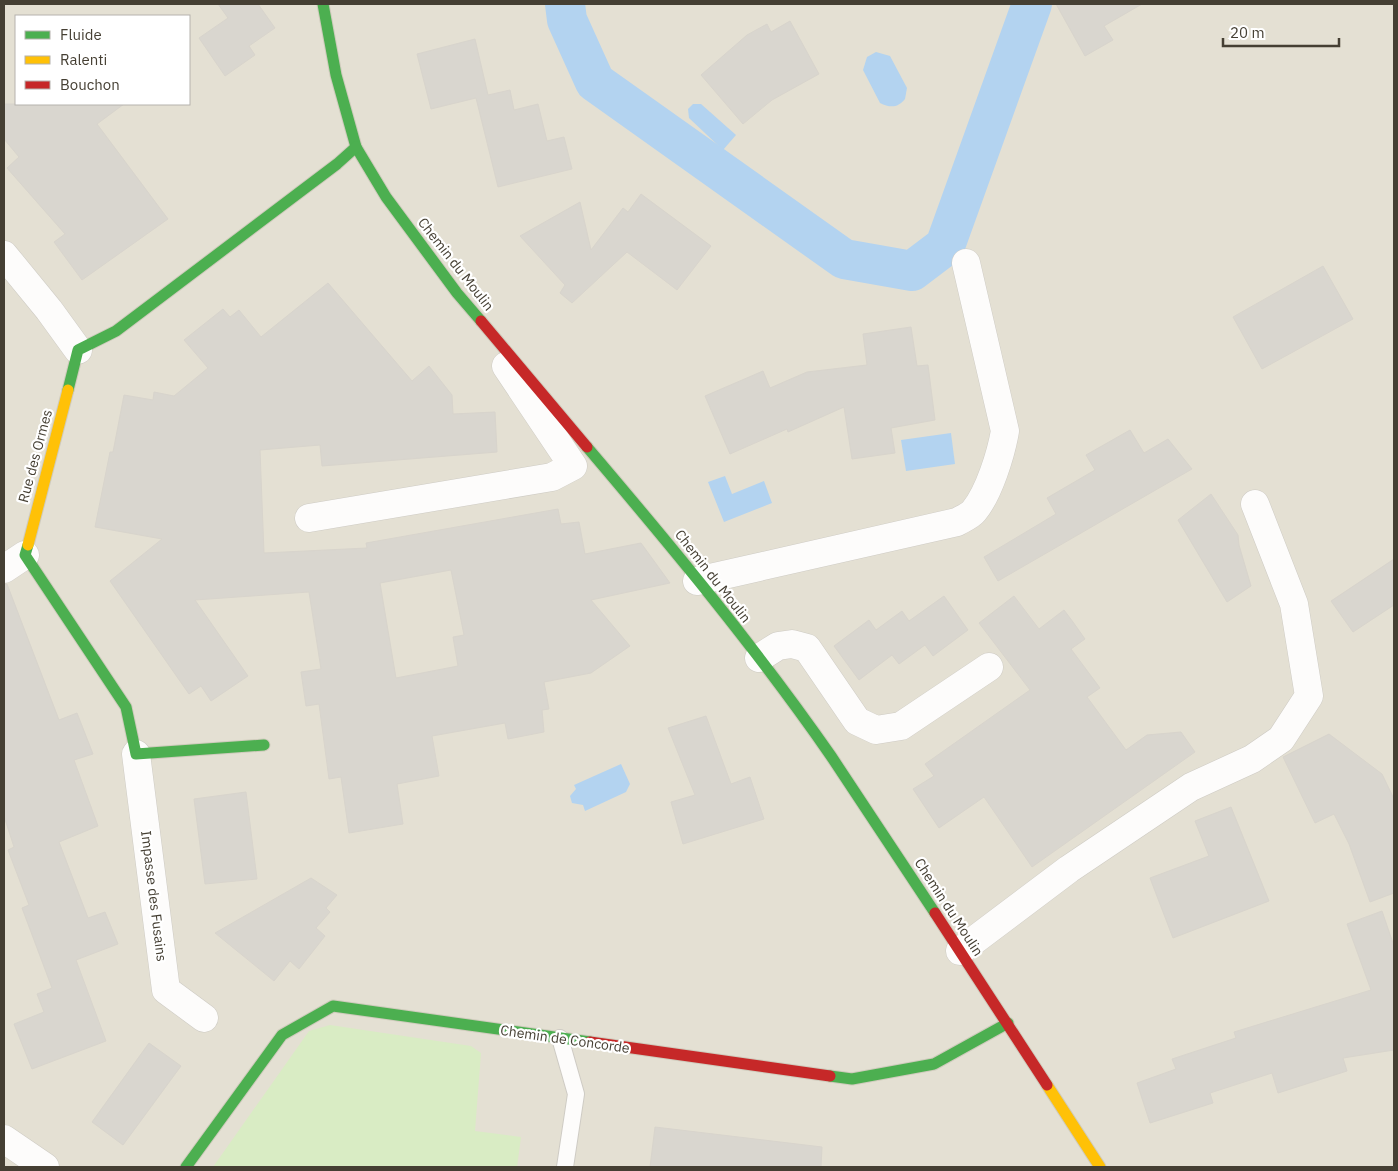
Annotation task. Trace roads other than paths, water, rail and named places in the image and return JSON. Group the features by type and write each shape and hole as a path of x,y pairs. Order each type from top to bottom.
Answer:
{"street":[{"name":"Chemin du Moulin","path":"323,4 336,75 356,147 386,197 457,293 660,533 759,658 830,755 1008,1023 1100,1167"},
{"path":"4,255 49,310 78,350 116,330 337,164 356,147"},
{"path":"697,581 957,522 973,513 983,497 1002,450 1005,431 966,263"},
{"path":"309,518 552,477 573,466 457,293"},
{"name":"Rue des Ormes","path":"78,350 14,562 126,707 136,754"},
{"path":"960,951 1069,869 1183,792 1252,759 1281,739 1308,696 1294,604 1255,504"},
{"path":"759,658 778,646 792,644 807,648 857,721 876,730 902,726 989,667"},
{"path":"136,754 264,745"},
{"name":"Impasse des Fusains","path":"136,754 166,990 204,1018"},
{"name":"Chemin de Concorde","path":"186,1167 282,1035 333,1006 852,1079 934,1064 1008,1023"},
{"path":"4,1139 45,1167"}],"lane":[{"path":"560,1038 576,1094 565,1167"}],"water":[{"path":"876,52 890,56 907,88 905,99 897,106 887,106 880,103 863,70 867,57"},
{"path":"693,104 701,104 736,135 723,150 689,118 688,109"},
{"path":"951,433 955,464 906,471 901,440"},
{"path":"725,476 732,494 764,481 772,503 724,522 708,482"},
{"path":"621,764 630,784 626,792 585,811 583,805 572,803 570,796 576,789 574,785"}],"waterway":[{"path":"565,4 567,20 595,82 844,259 912,271 945,246 1032,4"}]}
